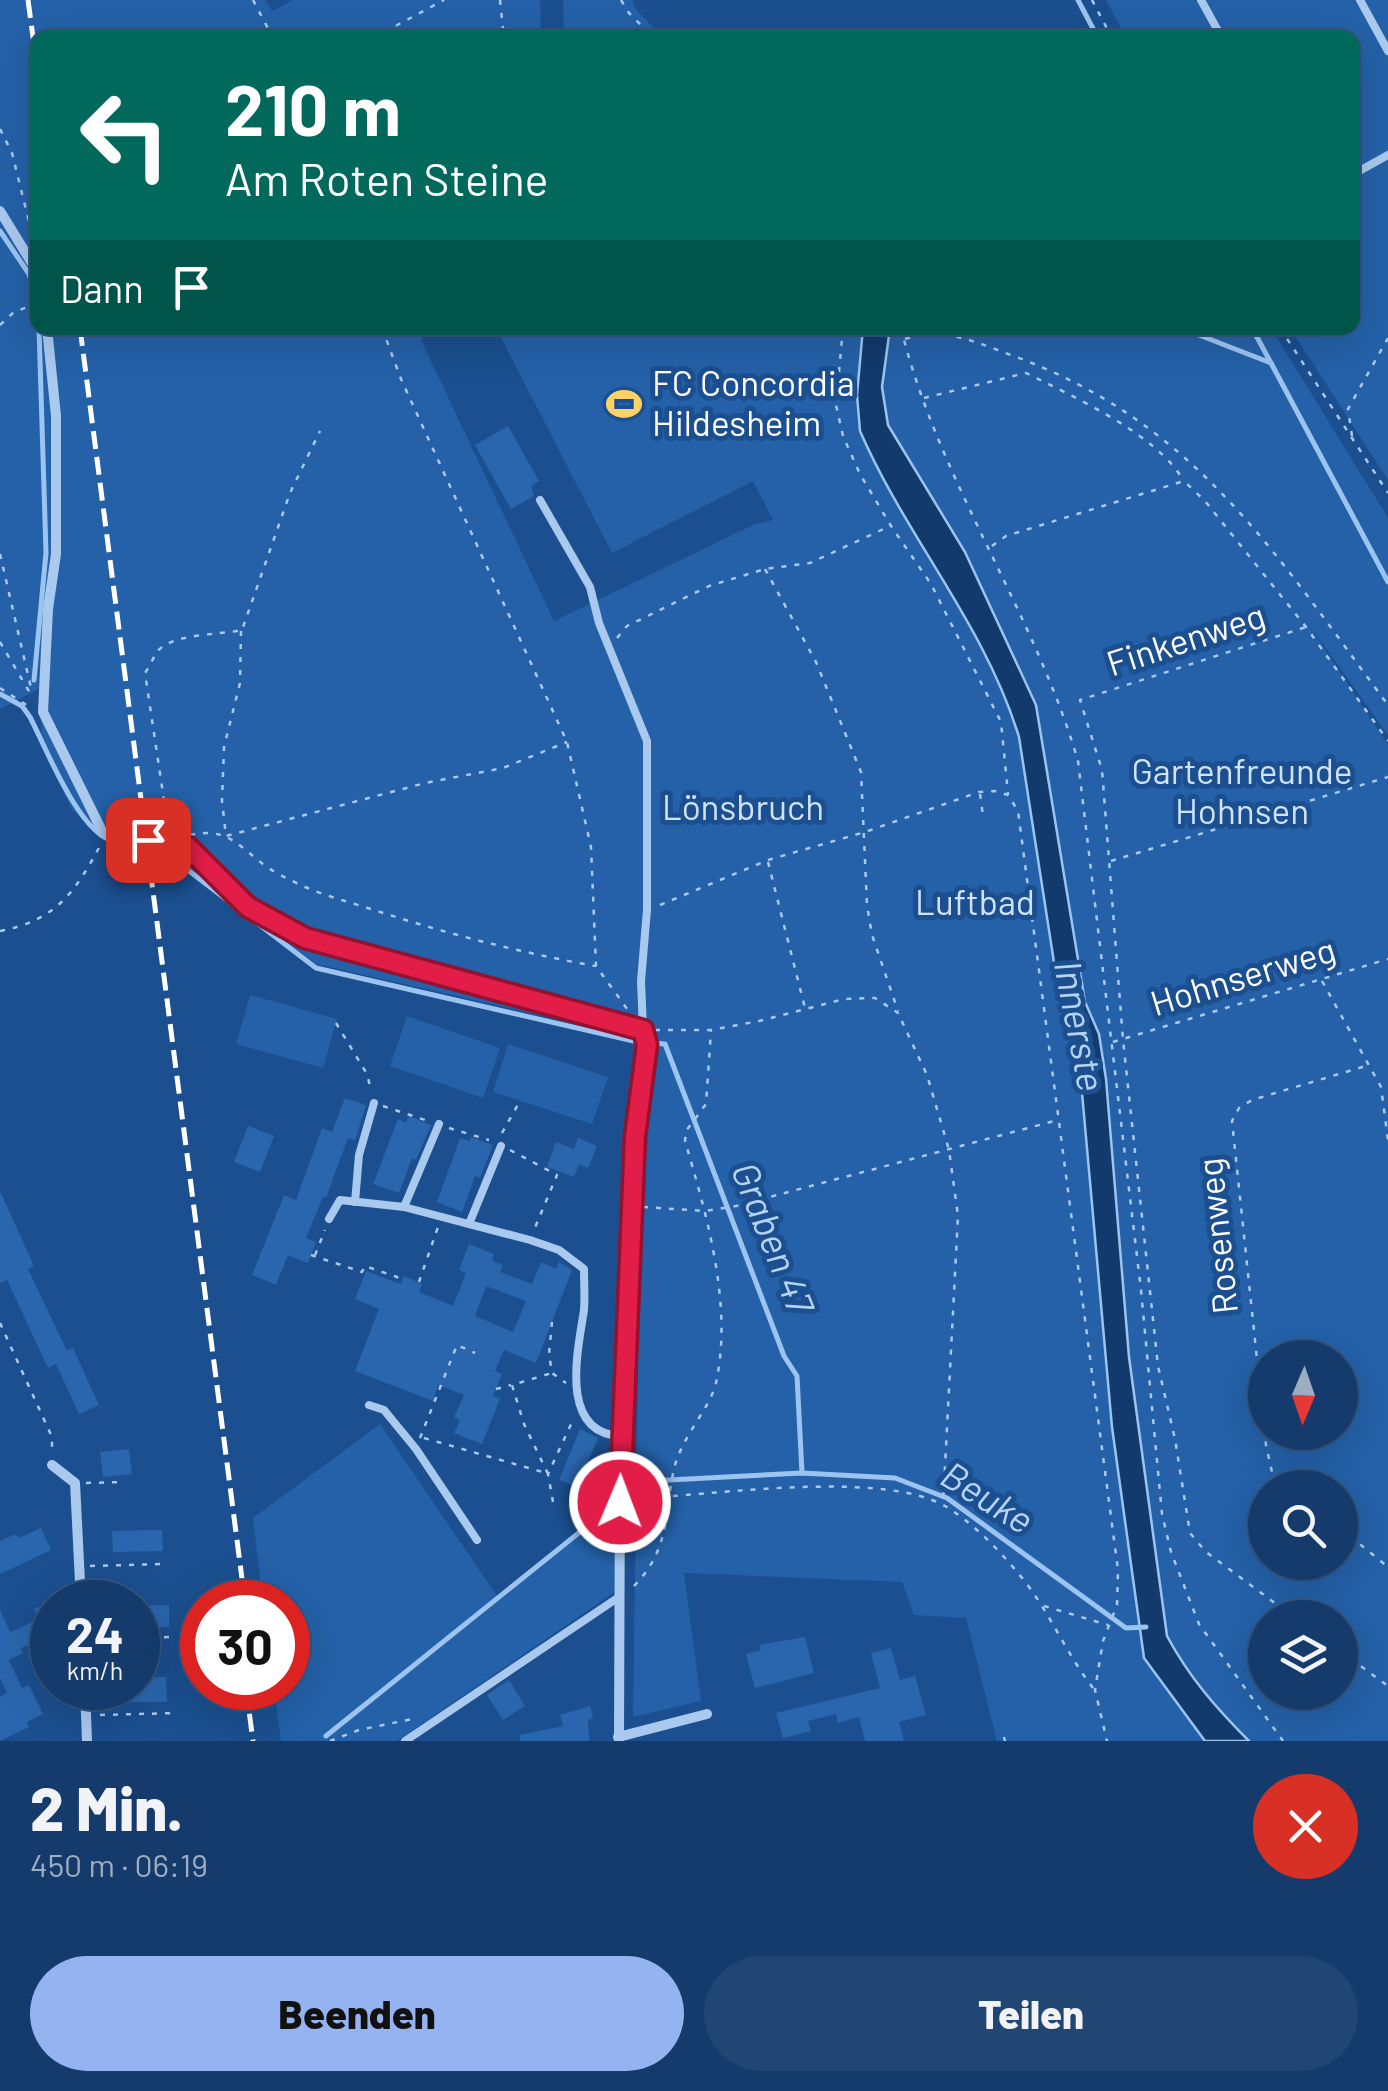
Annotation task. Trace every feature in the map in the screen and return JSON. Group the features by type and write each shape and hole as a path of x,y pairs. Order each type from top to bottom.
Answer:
{"street":[{"path":"0,211 30,260"},
{"path":"49,335 56,416 56,554 48,609 45,716 103,833 126,842 171,840 188,847 248,907 305,938 643,1030 647,1045 635,1136 621,1436 619,1739 707,1714"},
{"path":"52,1465 75,1483 80,1580"},
{"path":"86,1710 87,1741"}],"lane":[{"path":"1201,0 1218,30"},
{"path":"1360,0 1388,51"},
{"path":"1360,171 1388,155"},
{"path":"540,500 590,587 646,741 643,1030"},
{"path":"355,1202 359,1155 374,1104"},
{"path":"404,1208 439,1124"},
{"path":"469,1224 501,1146"},
{"path":"329,1220 340,1200 404,1208 559,1250 584,1269 584,1306 576,1351 576,1389 582,1409 590,1424 607,1436 621,1436"},
{"path":"369,1405 384,1410 416,1449 476,1540"},
{"path":"594,1469 620,1471"},
{"path":"405,1741 619,1597"}],"path":[{"path":"253,0 269,30"},
{"path":"388,30 444,0"},
{"path":"500,0 503,30"},
{"path":"621,0 646,30"},
{"path":"1092,0 1108,30"},
{"path":"0,129 12,153 30,231"},
{"path":"0,325 14,312 30,306"},
{"path":"385,335 401,380 567,742 590,847 596,966 643,1030 711,1030 844,999 875,998 898,1013"},
{"path":"843,335 836,405 843,436 890,526 930,584 1001,722 1008,796 1018,811 1118,1570 1115,1612 1098,1664 1095,1690 1107,1740"},
{"path":"903,335 954,474 1064,711 1078,761 1113,1042 1157,1475 1171,1552 1199,1624 1283,1741"},
{"path":"904,340 922,335"},
{"path":"954,335 1079,384 1133,416 1194,464 1245,515 1388,705"},
{"path":"1285,335 1388,493"},
{"path":"1352,438 1348,409 1388,338"},
{"path":"923,398 1026,373 1096,408 1138,436 1205,500 1306,627 1388,741"},
{"path":"226,836 222,802 224,747 240,683 242,630 290,493 320,431"},
{"path":"991,547 1006,536 1184,481"},
{"path":"610,646 627,626 709,586 765,570 810,563 890,526"},
{"path":"0,554 28,682 45,716"},
{"path":"765,570 816,662 862,772 867,905 872,934 898,1013 926,1076 948,1150 958,1216 943,1505"},
{"name":"Finkenweg","path":"1109,861 1102,770 1080,700 1306,627"},
{"path":"242,630 197,633 164,646 146,673 171,840 204,832 226,836 243,844 259,862 306,887 508,950 596,966"},
{"path":"0,642 45,716"},
{"path":"0,688 45,716"},
{"path":"226,836 425,783 503,768 567,742"},
{"path":"1271,1600 1206,1552 1190,1534 1175,1439 1158,1366 1123,1040 1109,861 1388,777"},
{"path":"647,910 768,860 980,792 1008,796"},
{"path":"980,792 983,816"},
{"path":"0,931 26,926 52,911 77,889 102,844"},
{"path":"768,860 805,1008"},
{"name":"Hohnserweg","path":"1113,1042 1388,959"},
{"path":"1321,980 1381,1088 1388,1140"},
{"path":"336,1023 367,1074 374,1104 496,1143 520,1101"},
{"path":"619,1597 636,1584 655,1560 681,1444 715,1387 723,1319 705,1210 685,1140 686,1131 706,1104 711,1030"},
{"name":"Rosenweg","path":"1272,1470 1232,1122 1239,1108 1252,1100 1368,1065"},
{"path":"656,1209 736,1206 1059,1120"},
{"path":"501,1146 557,1175 530,1240"},
{"path":"419,1282 442,1216"},
{"path":"329,1220 313,1256 362,1272 365,1266 397,1277 402,1284"},
{"path":"552,1322 552,1373"},
{"path":"0,1323 52,1437 52,1465"},
{"path":"416,1449 458,1346 475,1353"},
{"path":"552,1373 576,1389"},
{"path":"496,1389 552,1373"},
{"path":"512,1385 524,1424 548,1474 553,1502"},
{"path":"548,1474 572,1420 582,1409"},
{"path":"421,1437 548,1474"},
{"path":"75,1483 123,1482"},
{"path":"672,1496 794,1488 898,1490 943,1505 985,1536 1020,1574 1077,1668 1095,1690"},
{"path":"1358,1543 1388,1568"},
{"path":"79,1566 164,1564"},
{"path":"1041,1605 1109,1625"},
{"path":"160,1638 171,1638"},
{"path":"1358,1664 1388,1686"},
{"path":"86,1716 178,1713"},
{"path":"330,1741 403,1719 439,1716"}],"green space":[{"name":"Lönsbruch","path":"0,0 265,0 272,11 293,0 540,0 541,30 30,30 30,335 424,335 421,340 554,621 753,525 773,520 753,481 612,553 500,335 862,335 857,395 860,431 899,508 986,657 1019,737 1062,1014 1078,1048 1112,1427 1144,1658 1205,1741 997,1741 966,1618 914,1615 902,1582 684,1573 701,1701 633,1717 641,1152 653,1041 316,964 177,863 109,842 72,810 42,747 39,689 0,709"},
{"path":"563,0 632,0 655,30 564,30"},
{"path":"1106,0 1388,0 1388,480 1295,335 1360,335 1360,30 1122,30"},
{"name":"Gartenfreunde Hohnsen","path":"889,335 1275,335 1388,518 1388,735 1307,622 1388,745 1388,1741 1249,1741 1204,1692 1167,1636 1129,1357 1099,1034 1085,1002 1036,705 965,552 888,425 882,387"},
{"path":"250,995 337,1019 323,1068 236,1044"},
{"path":"407,1016 500,1048 483,1098 390,1066"},
{"path":"508,1044 608,1077 592,1124 493,1092"},
{"path":"380,1424 497,1596 615,1507 616,1591 397,1741 281,1741 277,1710 310,1710 310,1580 260,1580 253,1518"}],"water":[{"name":"Innerste","path":"862,335 889,335 882,387 888,425 965,552 1036,705 1085,1002 1099,1034 1106,1079 1129,1357 1167,1636 1204,1691 1249,1741 1205,1741 1144,1658 1112,1427 1078,1048 1062,1014 1019,737 986,657 899,508 860,431 857,395"}],"building":[{"path":"508,426 539,481 531,486 534,496 511,509 475,445"},
{"path":"345,1098 366,1105 355,1141 348,1138 306,1238 316,1242 308,1263 288,1255 276,1285 252,1275 284,1195 296,1200 322,1128 332,1132"},
{"path":"409,1116 431,1125 416,1160 412,1158 399,1193 373,1184 398,1119 406,1123"},
{"path":"248,1126 274,1136 260,1172 234,1162"},
{"path":"471,1137 493,1145 480,1178 475,1176 462,1212 437,1202 460,1138 470,1141"},
{"path":"578,1138 597,1146 588,1168 579,1164 574,1177 547,1167 556,1142 574,1149"},
{"path":"0,1191 34,1266 28,1269 67,1351 73,1348 99,1405 79,1414 56,1364 48,1368 7,1280 0,1283"},
{"path":"469,1244 494,1254 492,1261 503,1265 500,1272 532,1284 541,1262 556,1269 559,1262 572,1270 536,1363 504,1350 495,1371 502,1374 493,1396 500,1399 482,1444 454,1433 460,1420 454,1417 464,1395 438,1385 433,1401 355,1371 379,1309 355,1299 366,1271 401,1284 404,1276 422,1284 419,1292 453,1306 466,1273 459,1270","holes":["486,1286 526,1301 513,1332 475,1316"]},
{"path":"580,1429 598,1438 577,1487 559,1480"},
{"path":"129,1449 132,1474 103,1477 100,1452"},
{"path":"41,1528 51,1550 0,1574 0,1541"},
{"path":"162,1530 163,1551 113,1552 112,1531"},
{"path":"160,1605 169,1605 169,1627 160,1627"},
{"path":"0,1610 10,1632 30,1623 30,1644 9,1660 22,1688 30,1687 30,1710 41,1710 43,1714 27,1722 29,1727 0,1741 0,1697 7,1693 0,1678"},
{"path":"805,1637 814,1673 755,1688 746,1654 761,1650 759,1645"},
{"path":"891,1648 900,1680 915,1676 926,1715 899,1722 904,1741 865,1741 859,1717 838,1723 836,1714 808,1721 811,1731 783,1738 776,1713 880,1688 871,1653"},
{"path":"160,1677 166,1677 167,1702 160,1702"},
{"path":"509,1680 525,1706 503,1720 487,1695"},
{"path":"590,1706 593,1718 588,1720 589,1741 520,1741 520,1735 563,1726 560,1715"}],"waterway":[{"path":"1078,0 1094,30"},
{"path":"0,231 30,277"},
{"path":"34,680 46,553 39,335"},
{"path":"1199,335 1271,363 1388,582"},
{"path":"1256,335 1271,363"},
{"name":"Graben 47","path":"0,694 22,706 76,806 100,835 113,841"},
{"name":"Graben 47","path":"129,845 172,858 316,968 638,1042"},
{"name":"Graben 47","path":"651,1043 665,1044 784,1356 797,1376 802,1473"},
{"name":"Beuke","path":"650,1481 802,1473 895,1478 947,1498 1126,1628 1146,1627"},
{"name":"Beuke","path":"326,1736 611,1507"}],"railway":[{"path":"28,0 32,30"},
{"path":"81,335 242,1580"},
{"path":"249,1710 253,1741"}],"place":[{"name":"FC Concordia Hildesheim","path":"624,404"}],"route":[{"path":"148,840 171,840 188,847 248,907 305,938 643,1030 647,1045 635,1136 620,1502"}],"park label":[{"name":"Luftbad","path":"975,903"}]}
